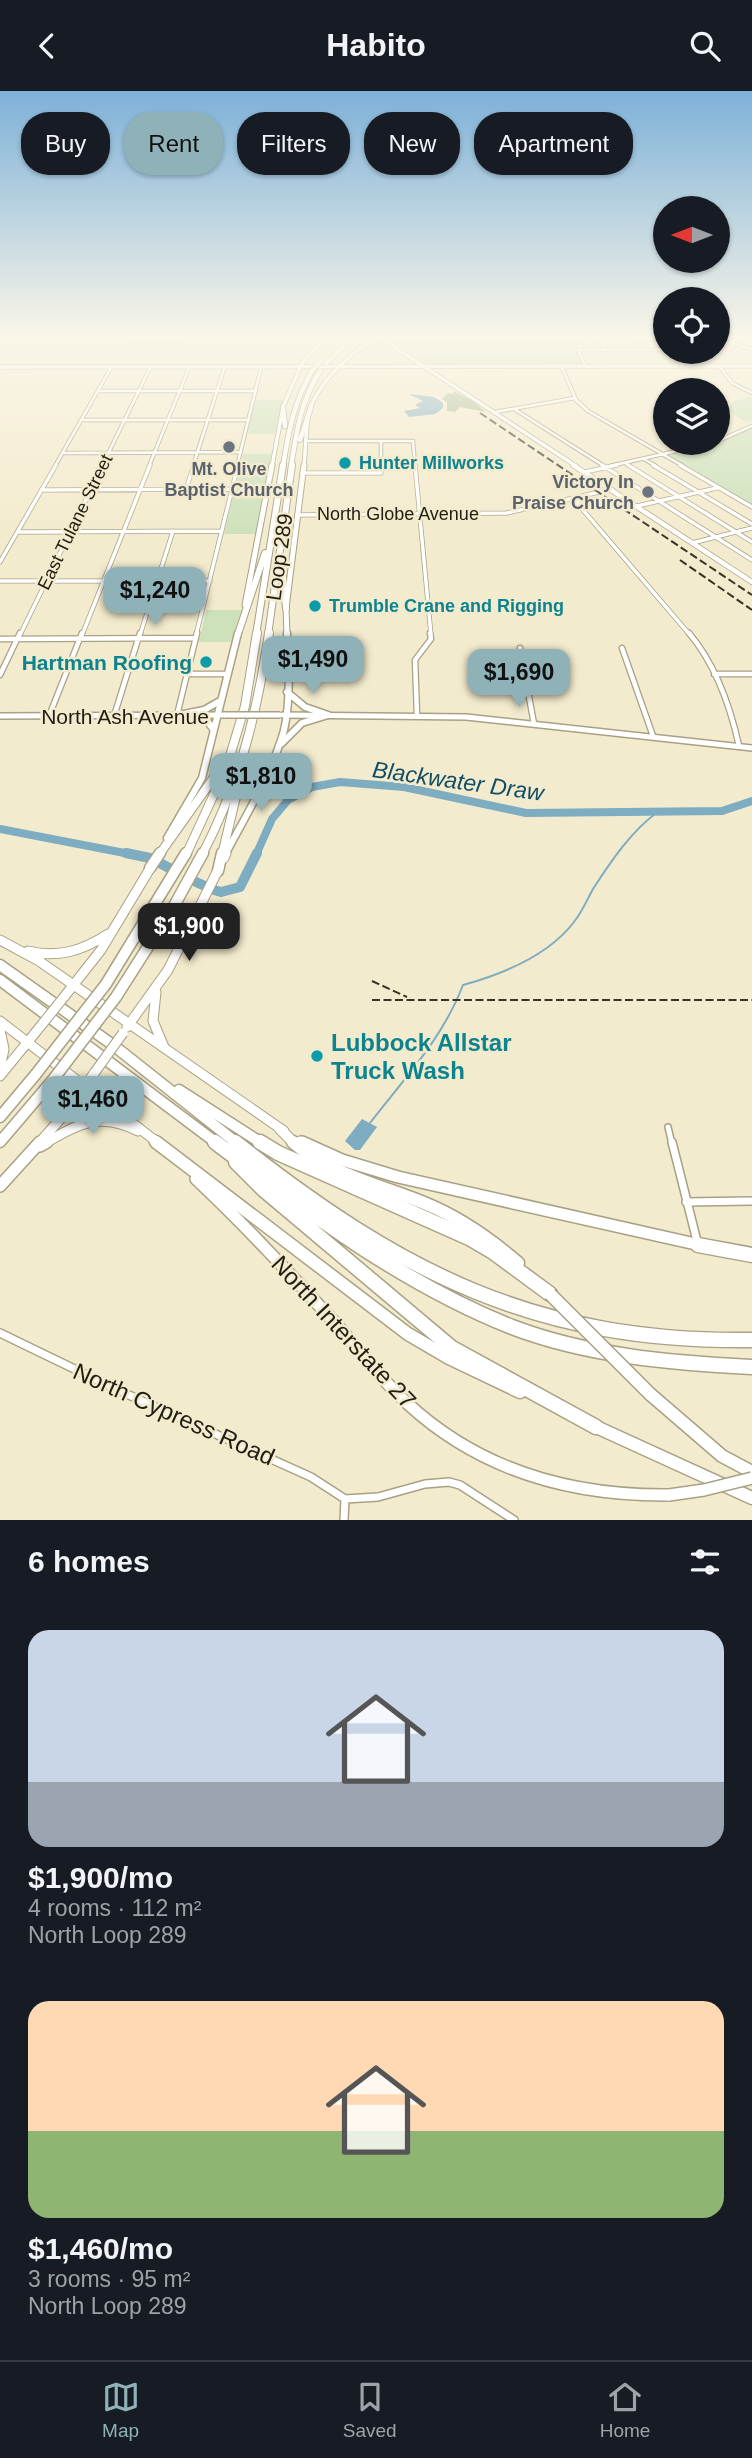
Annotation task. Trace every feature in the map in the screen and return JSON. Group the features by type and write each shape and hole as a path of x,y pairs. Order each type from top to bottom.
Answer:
{"highway":[{"name":"Loop 289","path":"0,1117 106,984 181,865 216,794 245,706 295,404"},
{"name":"Loop 289","path":"0,1142 52,1081 116,997 174,907 224,809 248,743 260,688 303,404"},
{"path":"283,407 283,467"},
{"path":"292,465 311,407"},
{"path":"285,511 282,577 286,608"},
{"path":"239,631 275,517"},
{"path":"150,868 220,771 239,730"},
{"path":"218,871 246,762 248,743"},
{"path":"0,965 127,1055 278,1153 452,1229 493,1252 550,1294"},
{"path":"0,980 323,1222 397,1271 468,1308 513,1327 572,1345 708,1367 752,1367"},
{"path":"127,1055 276,1172 388,1248 450,1282 522,1310 607,1332 676,1339 752,1341"},
{"path":"228,1152 243,1171 435,1336 499,1376 596,1427"},
{"path":"698,1245 752,1255"}],"main road":[{"path":"0,1076 112,932 196,792 208,763 216,715 239,631 284,404"},
{"path":"281,744 289,667 286,608 306,441 313,404"},
{"path":"287,692 305,708 328,715"},
{"path":"178,715 204,710 220,701"},
{"path":"178,715 204,721 213,729"},
{"path":"0,1186 34,1150 85,1086 158,986 180,950 281,744 295,728 328,715"},
{"path":"17,948 42,955 64,955 82,950 112,932"},
{"path":"0,940 17,948 73,985 126,1029 166,1051 280,1129 323,1153 385,1173 698,1245 752,1248"},
{"path":"158,986 152,1006 153,1021 166,1051"},
{"name":"North Interstate 27","path":"0,1021 117,1108 154,1140 227,1208 334,1322 381,1377 437,1428 464,1446 534,1478 599,1493 669,1495 752,1475"},
{"path":"0,1030 5,1051 0,1068"},
{"path":"34,1150 75,1126 99,1120 125,1122 154,1140 426,1346 499,1383 752,1498"},
{"path":"280,1129 291,1142 316,1158 421,1201 477,1230 527,1269 650,1394 722,1456 752,1475"}],"street":[{"path":"0,562 91,404"},
{"name":"East Tulane Street","path":"0,675 132,404"},
{"path":"49,716 174,404"},
{"path":"186,489 213,404"},
{"path":"178,715 253,404"},
{"path":"482,404 752,582"},
{"path":"495,412 543,404"},
{"path":"581,404 588,411 653,450"},
{"path":"514,409 752,560"},
{"path":"81,420 249,420"},
{"path":"730,436 752,426"},
{"path":"306,441 413,440 431,632 428,644 415,660 417,715"},
{"path":"302,473 381,473 381,441"},
{"path":"63,453 241,452"},
{"path":"585,472 662,455 752,507"},
{"path":"644,459 752,526"},
{"path":"625,463 752,542"},
{"path":"637,506 718,487"},
{"path":"41,489 232,489"},
{"name":"North Globe Avenue","path":"297,515 507,513 612,489"},
{"path":"582,496 577,501 578,506 702,649 732,714 739,746"},
{"path":"692,543 752,526"},
{"path":"114,716 173,531"},
{"path":"17,532 222,531"},
{"path":"0,581 210,581"},
{"path":"0,639 197,638"},
{"path":"520,648 534,724"},
{"path":"622,648 653,736"},
{"path":"188,674 227,674"},
{"path":"714,674 752,674"},
{"name":"North Ash Avenue","path":"0,716 417,715 534,724 752,748"},
{"path":"668,1127 698,1245"},
{"path":"686,1202 752,1201"},
{"name":"North Cypress Road","path":"0,1333 120,1391 311,1477 345,1499"},
{"path":"344,1520 345,1499 389,1495 425,1484 449,1482 460,1485 513,1520"}],"green space":[{"path":"254,404 282,404 275,434 248,434"},
{"path":"447,404 476,404 486,412 460,407 455,412 447,411"},
{"path":"731,404 752,404 752,421 746,422 731,413"},
{"path":"752,428 752,506 667,456 730,455 730,437"},
{"path":"243,454 271,454 257,534 224,534"},
{"path":"206,610 242,610 231,642 199,642"}],"water":[{"path":"443,404 443,408 435,414 409,417 404,411 420,408 415,405"},
{"path":"362,1119 377,1127 360,1150 355,1150 345,1141"}],"waterway":[{"name":"Blackwater Draw","path":"256,855 272,819 288,800 312,787 340,782 404,787 526,813 722,811 752,801"},
{"path":"370,1123 434,1040 463,985 524,962 551,945 577,918 593,889 623,847 640,827 659,811"},
{"name":"Blackwater Draw","path":"0,829 135,855"},
{"name":"Blackwater Draw","path":"126,853 150,858"},
{"name":"Blackwater Draw","path":"214,890 221,892 240,887 256,855"},
{"name":"Blackwater Draw","path":"158,862 171,869"},
{"name":"Blackwater Draw","path":"196,882 205,886"}],"railway":[{"path":"480,413 752,595"},
{"path":"680,560 752,610"},
{"path":"372,981 407,997"},
{"path":"372,1000 752,1000"}],"place":[{"name":"Mt. Olive Baptist Church","path":"229,447"},
{"name":"Hunter Millworks","path":"345,463"},
{"name":"Victory In Praise Church","path":"648,492"},
{"name":"Trumble Crane and Rigging","path":"315,606"},
{"name":"Hartman Roofing","path":"206,662"},
{"name":"Lubbock Allstar Truck Wash","path":"317,1056"}]}
